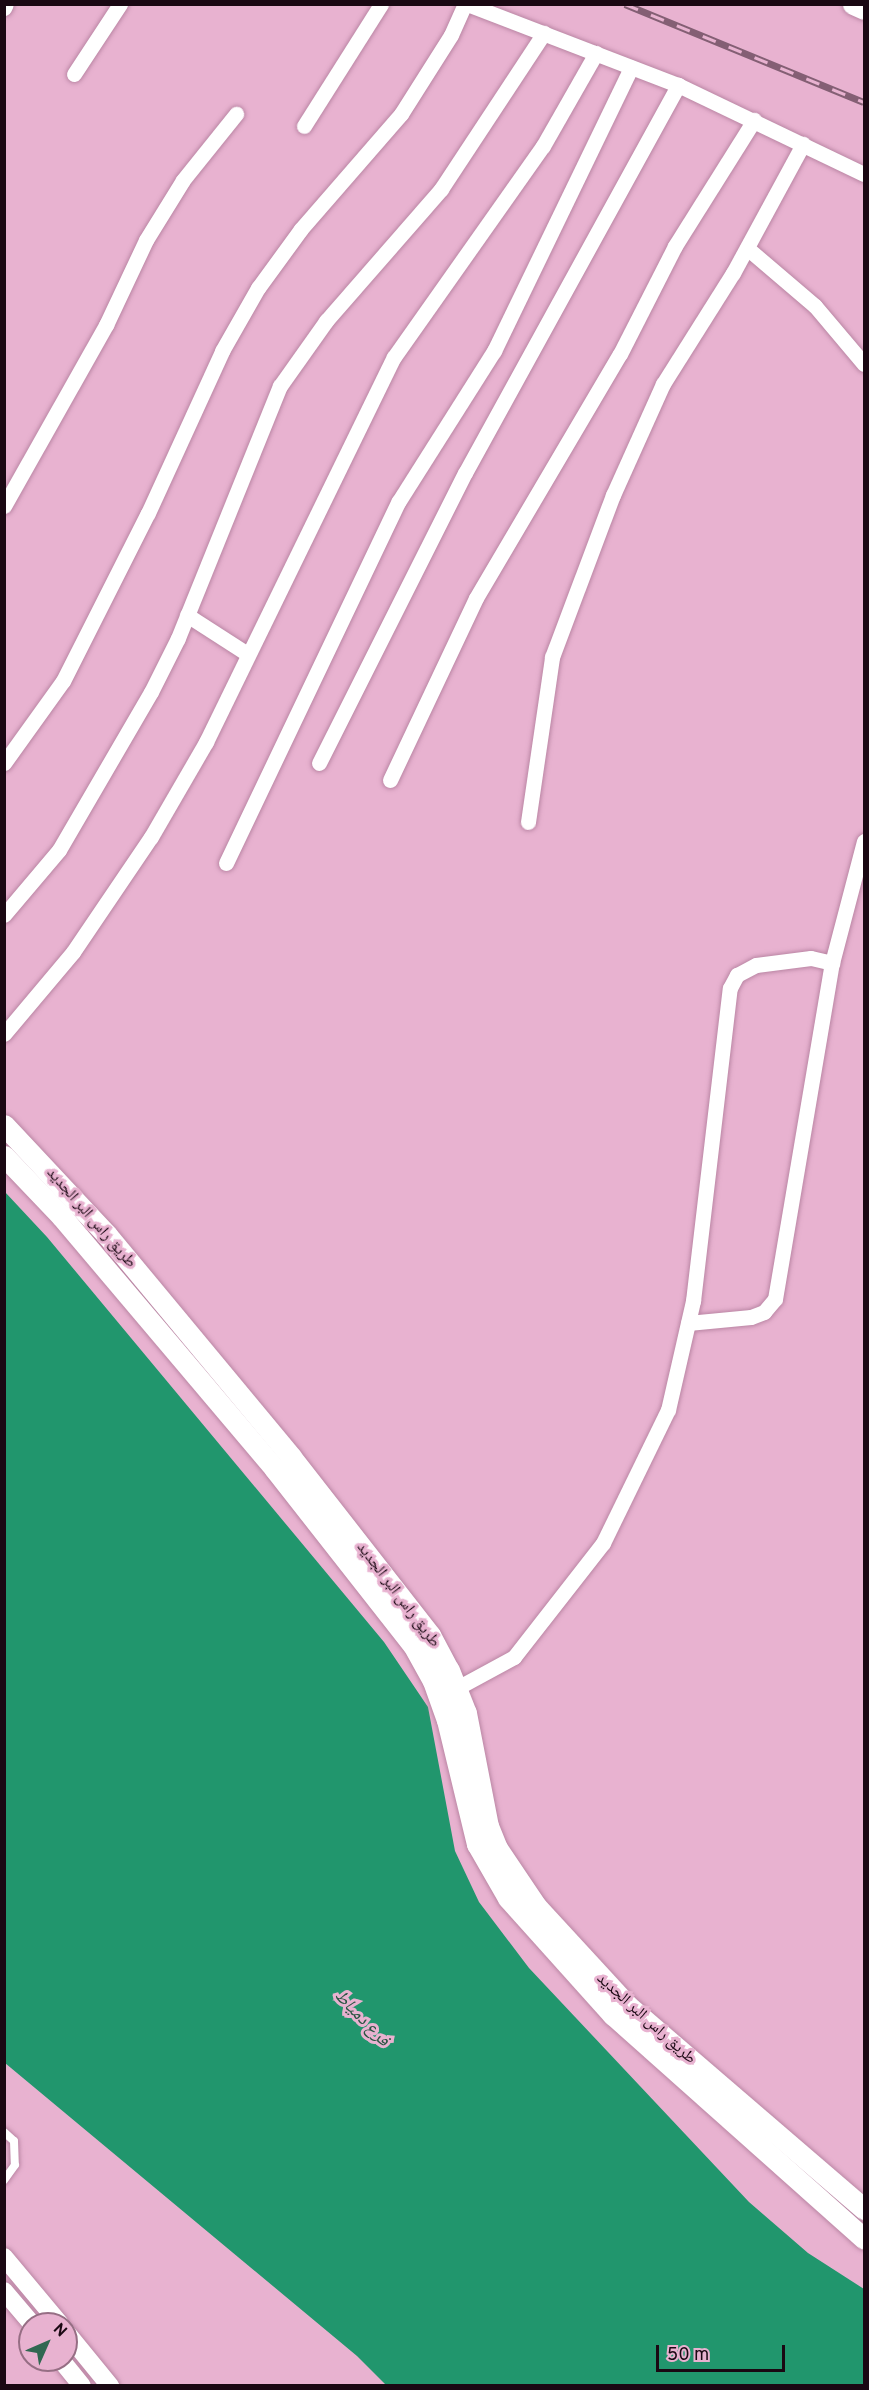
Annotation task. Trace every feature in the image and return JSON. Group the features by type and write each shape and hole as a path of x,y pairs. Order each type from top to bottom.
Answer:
{"main road":[{"path":"853,4 864,9"},
{"name":"طريق راس البر الجديد","path":"4,1125 80,1202 283,1462 423,1663 447,1720 470,1824 496,1881 588,1991 864,2209"},
{"name":"طريق راس البر الجديد","path":"4,1156 283,1462 418,1618 457,1688 472,1738 488,1826 508,1868 557,1932 702,2081 864,2239"}],"street":[{"path":"74,74 120,4"},
{"path":"304,126 381,4"},
{"path":"4,763 63,681 148,513 222,351 258,288 301,229 401,114 451,35 466,4 678,85 864,174"},
{"path":"4,915 59,850 151,692 187,615 280,386 326,321 441,189 544,33"},
{"path":"4,1034 73,952 151,837 206,742 246,653 394,357 543,146 596,53"},
{"path":"226,863 270,776 383,531 422,460 494,351 631,67"},
{"path":"319,763 465,473 678,85"},
{"path":"4,506 106,325 146,240 183,180 236,114"},
{"path":"390,780 476,598 620,354 675,246 754,120"},
{"path":"528,822 545,694 560,628 663,384 747,248 803,144"},
{"path":"747,248 815,306 864,364"},
{"path":"187,615 246,653"},
{"path":"688,1323 751,1317 764,1312 776,1299 832,963 864,841"},
{"path":"457,1688 514,1657 603,1543 668,1410 688,1323 729,988 737,975 756,965 811,958 832,963"},
{"path":"4,2257 50,2312"},
{"path":"4,2291 22,2312"},
{"path":"78,2346 110,2385"},
{"path":"71,2372 82,2385"}],"lane":[{"path":"4,2180 15,2165 14,2141 5,2135"}],"water":[{"name":"فرع دمياط","path":"5,1192 47,1237 384,1642 428,1707 455,1851 479,1902 529,1968 749,2202 808,2253 864,2289 864,2385 386,2385 357,2356 5,2063"}],"railway":[{"path":"625,4 864,102"}]}
